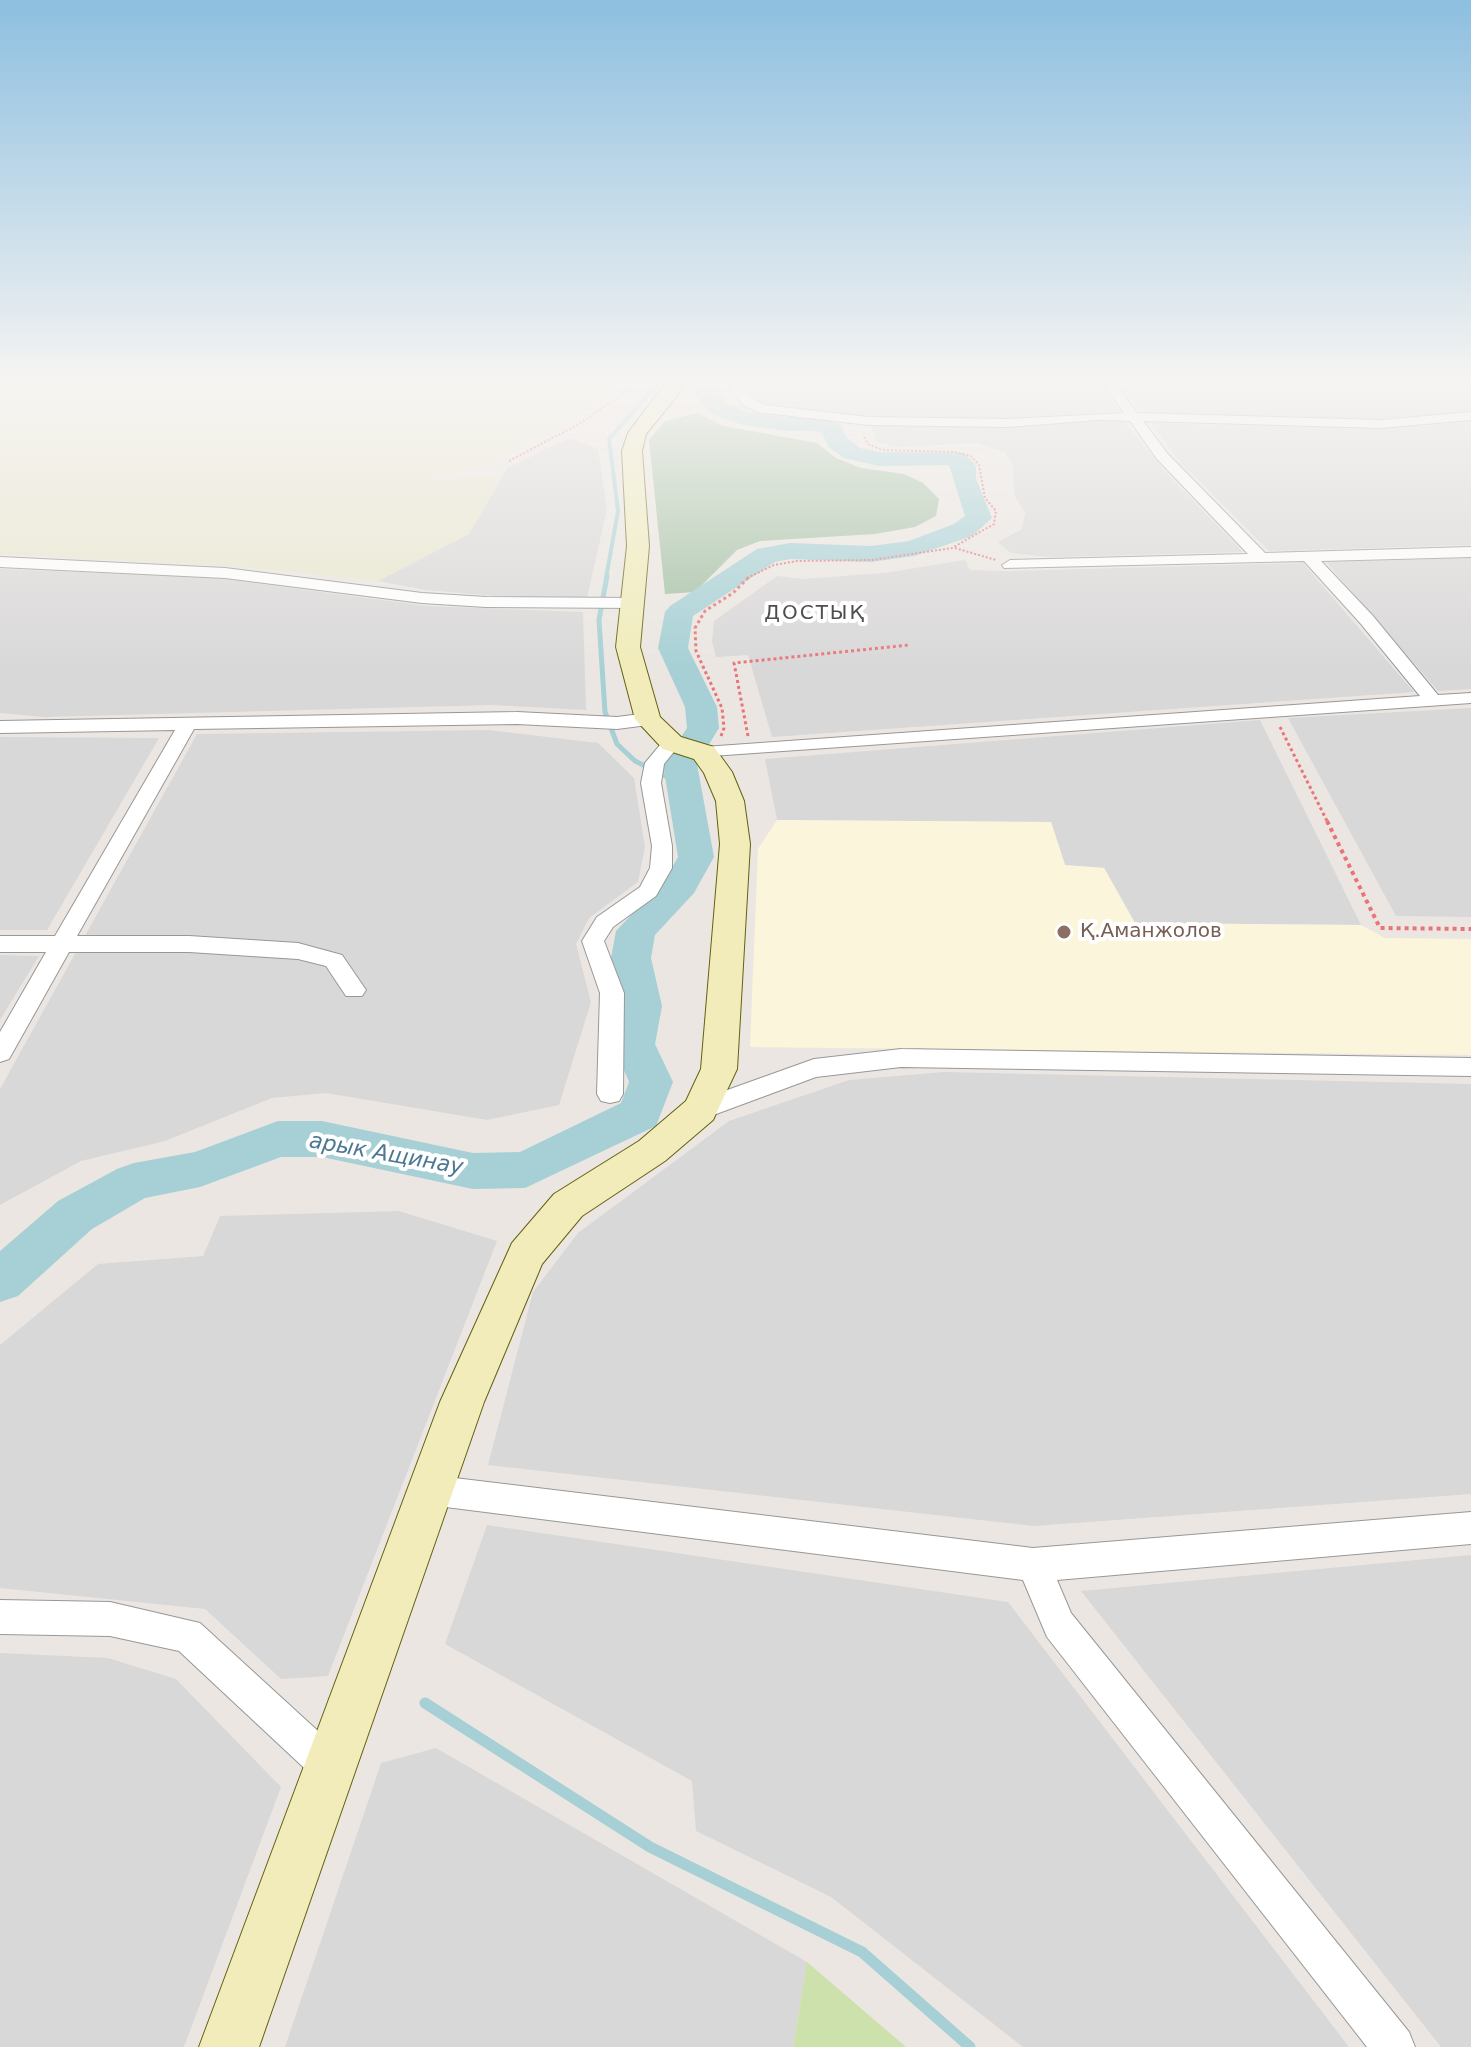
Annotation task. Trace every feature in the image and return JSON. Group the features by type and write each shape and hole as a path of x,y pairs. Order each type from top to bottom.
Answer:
{"main road":[{"path":"229,2047 462,1402 526,1255 568,1205 652,1151 700,1110 719,1069 735,844 730,801 718,772 648,719 628,647 635,603 638,546 634,481"}],"street":[{"path":"1186,481 1260,557"},
{"path":"1010,565 1471,552"},
{"path":"1308,556 1367,620 1433,701"},
{"path":"0,562 225,573 422,598 552,605 635,603"},
{"path":"610,1094 612,993 593,941 605,922 648,891 661,868 662,846 651,783 655,763 688,748 750,750 1271,710 1471,698"},
{"path":"0,727 517,718 617,723 648,719"},
{"path":"0,1053 186,726"},
{"path":"0,944 189,944 298,951 334,960 354,990"},
{"path":"700,1110 814,1068 901,1058 1471,1067"},
{"path":"430,1490 1033,1565 1471,1528"},
{"path":"1033,1565 1059,1625 1394,2047"},
{"path":"0,1617 110,1619 188,1635 329,1766"}],"path":[{"path":"688,748 719,741 724,728 722,708 696,651 695,628 705,611 733,593 748,577 774,565 797,561 872,560 952,548 994,524 996,511 985,498 982,481"},
{"path":"952,548 1010,565"},
{"path":"750,750 734,663 909,645"},
{"path":"1271,710 1380,928 1471,929"}],"shaded area":[{"path":"500,481 603,481 607,509 587,598 496,596 426,590 378,581 469,534"},
{"path":"1014,481 1174,481 1243,552 1050,557 1011,553 998,542 1022,529 1025,513 1014,494"},
{"path":"1199,481 1471,481 1471,545 1269,551"},
{"path":"1471,558 1471,689 1438,691 1326,562"},
{"path":"965,560 970,570 1008,571 1303,563 1414,692 772,737 748,655 716,657 712,641 714,621 777,576 803,579 884,573"},
{"path":"0,569 208,577 427,606 583,612 586,710 492,705 44,717 0,713"},
{"path":"1471,708 1471,917 1396,916 1288,718"},
{"path":"1260,720 1361,925 1135,923 1104,868 1065,865 1051,822 777,820 765,759"},
{"path":"489,730 598,743 634,778 645,847 638,882 589,918 576,944 591,1002 559,1105 487,1120 326,1093 272,1098 165,1141 81,1161 0,1205 0,1089 197,734"},
{"path":"0,737 159,738 47,930 0,930"},
{"name":"Қ.Аманжолов","path":"777,820 1051,822 1065,865 1104,868 1135,923 1361,925 1385,938 1471,939 1471,1055 750,1047 758,849"},
{"path":"0,955 39,956 0,1020"},
{"path":"944,1072 1471,1084 1471,1494 1034,1526 488,1465 533,1292 578,1233 729,1121 849,1080"},
{"path":"399,1211 497,1241 328,1676 281,1679 205,1609 0,1588 0,1345 98,1264 203,1256 220,1216"},
{"path":"487,1525 1008,1602 1349,2047 1023,2047 831,1897 696,1831 692,1781 445,1644"},
{"path":"1471,1555 1471,2047 1441,2047 1081,1591"},
{"path":"0,1653 108,1658 176,1679 281,1787 184,2047 0,2047"},
{"path":"436,1748 807,1962 793,2047 285,2047 381,1763"}],"green space":[{"path":"0,481 500,481 469,534 378,581 230,566 0,554"},
{"path":"653,481 918,481 939,499 936,516 915,527 875,534 760,541 737,550 695,592 665,594"},
{"path":"807,1962 906,2047 793,2047"}],"waterway":[{"path":"606,578 618,511 614,481"},
{"name":"арык Ащинау","path":"0,1281 75,1215 134,1182 200,1169 278,1139 322,1139 473,1171 525,1170 640,1114 651,1082 634,1044 641,1006 631,958 636,931 681,885 696,857 680,764 703,728 701,707 673,648 680,612 767,555 790,551 871,554 914,548 963,530 979,518 965,481"},
{"path":"607,576 599,620 605,712 617,744 635,761 684,785"},
{"path":"425,1703 650,1847 862,1952 970,2047"}],"place":[{"name":"Қ.Аманжолов","path":"1064,932"}],"district":[{"name":"ДОСТЫҚ","path":"815,614"}]}
